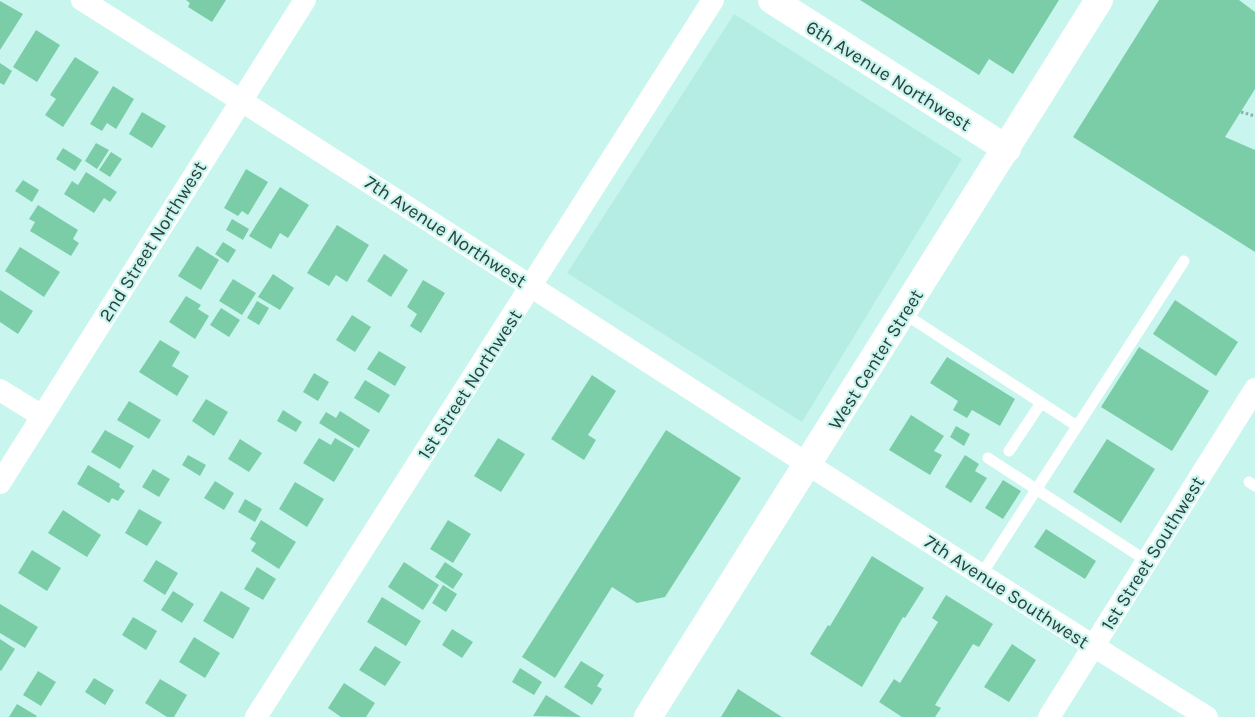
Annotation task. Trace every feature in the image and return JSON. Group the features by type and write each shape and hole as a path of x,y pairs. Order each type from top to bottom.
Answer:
{"street":[{"name":"7th Avenue Northwest","path":"82,0 241,100 808,465"},
{"name":"2nd Street Northwest","path":"0,483 305,0"},
{"name":"1st Street Northwest","path":"256,717 713,0"},
{"name":"6th Avenue Northwest","path":"772,0 1007,149"},
{"name":"West Center Street","path":"648,717 1100,0"},
{"path":"0,390 42,416"},
{"name":"1st Street Southwest","path":"1049,717 1255,390"},
{"name":"7th Avenue Southwest","path":"808,465 1206,717"}],"lane":[{"path":"981,575 1184,261"},
{"path":"903,313 1077,426"},
{"path":"1009,451 1041,403"},
{"path":"988,458 1147,561"}],"path":[{"path":"1241,112 1255,116"}],"shaded area":[{"path":"734,14 962,159 802,422 567,273"}],"building":[{"path":"186,0 226,0 212,22 188,7 190,3"},
{"path":"860,0 1059,0 1013,74 989,59 979,75"},
{"path":"1159,0 1239,0 1255,12 1255,89 1225,137 1255,150 1255,252 1073,137"},
{"path":"0,1 23,14 0,50"},
{"path":"36,30 60,45 37,82 13,67"},
{"path":"75,57 99,72 63,127 45,115 56,99 50,95"},
{"path":"0,63 12,71 4,85 0,83"},
{"path":"113,86 134,99 116,129 107,123 102,131 90,124"},
{"path":"142,112 166,126 152,148 129,134"},
{"path":"96,143 109,150 97,169 85,161"},
{"path":"63,148 82,160 75,171 56,159"},
{"path":"111,152 122,159 110,177 99,170"},
{"path":"246,169 268,182 248,215 242,211 238,216 224,208"},
{"path":"86,172 117,192 110,202 104,198 94,213 64,194 72,181 78,185"},
{"path":"23,180 39,190 32,202 15,191"},
{"path":"280,187 309,205 288,238 280,233 271,249 249,236"},
{"path":"38,205 78,230 73,239 79,243 71,256 30,231 35,222 29,219"},
{"path":"232,219 249,229 243,240 226,230"},
{"path":"337,225 369,245 347,282 336,275 329,286 307,273"},
{"path":"223,242 236,250 228,263 215,254"},
{"path":"197,246 219,260 201,290 178,276"},
{"path":"20,247 60,272 44,297 5,271"},
{"path":"384,254 408,270 391,297 367,281"},
{"path":"273,274 294,288 280,310 258,297"},
{"path":"233,279 256,293 242,315 219,301"},
{"path":"423,280 445,293 421,333 410,326 417,314 407,307"},
{"path":"0,290 33,311 18,334 0,322"},
{"path":"186,296 201,305 198,309 209,316 195,339 169,322"},
{"path":"1175,300 1238,342 1216,376 1153,334"},
{"path":"257,301 269,308 259,325 247,318"},
{"path":"221,308 240,320 229,337 210,325"},
{"path":"352,315 371,327 355,352 336,340"},
{"path":"160,340 180,352 172,366 189,376 177,396 139,372"},
{"path":"1139,347 1209,391 1172,451 1101,407"},
{"path":"379,351 406,367 395,386 367,369"},
{"path":"947,357 1015,399 1000,426 972,410 967,418 953,410 958,401 930,383"},
{"path":"314,373 329,382 318,401 303,392"},
{"path":"592,375 616,391 588,435 596,440 584,460 551,439"},
{"path":"365,380 390,395 379,413 354,398"},
{"path":"206,399 228,412 214,436 192,421"},
{"path":"129,401 161,420 149,439 117,420"},
{"path":"283,410 302,422 296,432 277,421"},
{"path":"340,411 370,430 359,448 319,423 326,412 336,418"},
{"path":"911,415 944,436 934,451 942,455 930,475 889,450"},
{"path":"956,426 970,434 964,446 950,437"},
{"path":"105,430 134,446 120,469 91,452"},
{"path":"666,430 741,478 665,597 637,603 612,587 555,678 522,657"},
{"path":"319,438 331,445 335,438 354,449 334,482 303,463"},
{"path":"498,438 525,454 501,492 474,476"},
{"path":"240,439 262,453 249,472 228,459"},
{"path":"1107,439 1155,469 1121,523 1073,492"},
{"path":"188,455 206,465 200,476 182,465"},
{"path":"965,455 979,464 975,471 987,478 971,503 945,487"},
{"path":"88,465 120,484 119,487 125,491 118,501 112,498 109,503 77,484"},
{"path":"153,469 170,479 159,497 142,487"},
{"path":"1003,480 1021,491 1003,519 985,508"},
{"path":"215,481 234,493 224,510 204,498"},
{"path":"295,482 324,499 307,527 279,509"},
{"path":"245,499 262,509 255,522 238,512"},
{"path":"139,509 162,522 147,546 125,533"},
{"path":"63,510 101,535 87,557 48,533"},
{"path":"261,520 296,542 279,569 251,551 256,543 250,539"},
{"path":"448,520 471,534 453,563 430,549"},
{"path":"1046,529 1096,561 1085,579 1034,547"},
{"path":"32,550 61,568 47,591 18,573"},
{"path":"872,556 924,588 905,618 903,617 862,687 810,654 828,625 830,626"},
{"path":"156,560 178,573 165,595 143,581"},
{"path":"404,562 439,585 423,610 388,587"},
{"path":"445,562 463,574 453,589 435,577"},
{"path":"257,567 276,579 263,600 244,589"},
{"path":"443,585 457,594 446,612 432,603"},
{"path":"173,591 194,604 182,623 161,610"},
{"path":"221,591 250,608 233,639 203,621"},
{"path":"946,595 993,624 979,647 973,644 935,705 941,708 935,717 902,717 879,702 894,679 900,683 938,622 932,618"},
{"path":"382,597 421,621 406,646 367,622"},
{"path":"0,604 38,627 25,648 0,633"},
{"path":"133,617 157,631 146,650 122,635"},
{"path":"452,629 473,642 462,658 442,645"},
{"path":"194,637 220,653 205,678 179,662"},
{"path":"0,639 15,649 1,671 0,670"},
{"path":"1012,644 1036,660 1009,702 984,687"},
{"path":"375,646 401,662 385,686 359,670"},
{"path":"581,661 604,675 597,686 602,689 592,705 564,687"},
{"path":"520,668 542,682 534,695 512,682"},
{"path":"38,671 56,682 41,706 23,695"},
{"path":"94,678 114,690 105,705 85,692"},
{"path":"160,679 187,695 174,717 167,717 145,703"},
{"path":"344,683 375,703 366,717 341,717 328,708"},
{"path":"738,689 782,717 721,717"},
{"path":"546,695 581,717 533,716"},
{"path":"17,704 37,716 9,717"}]}
